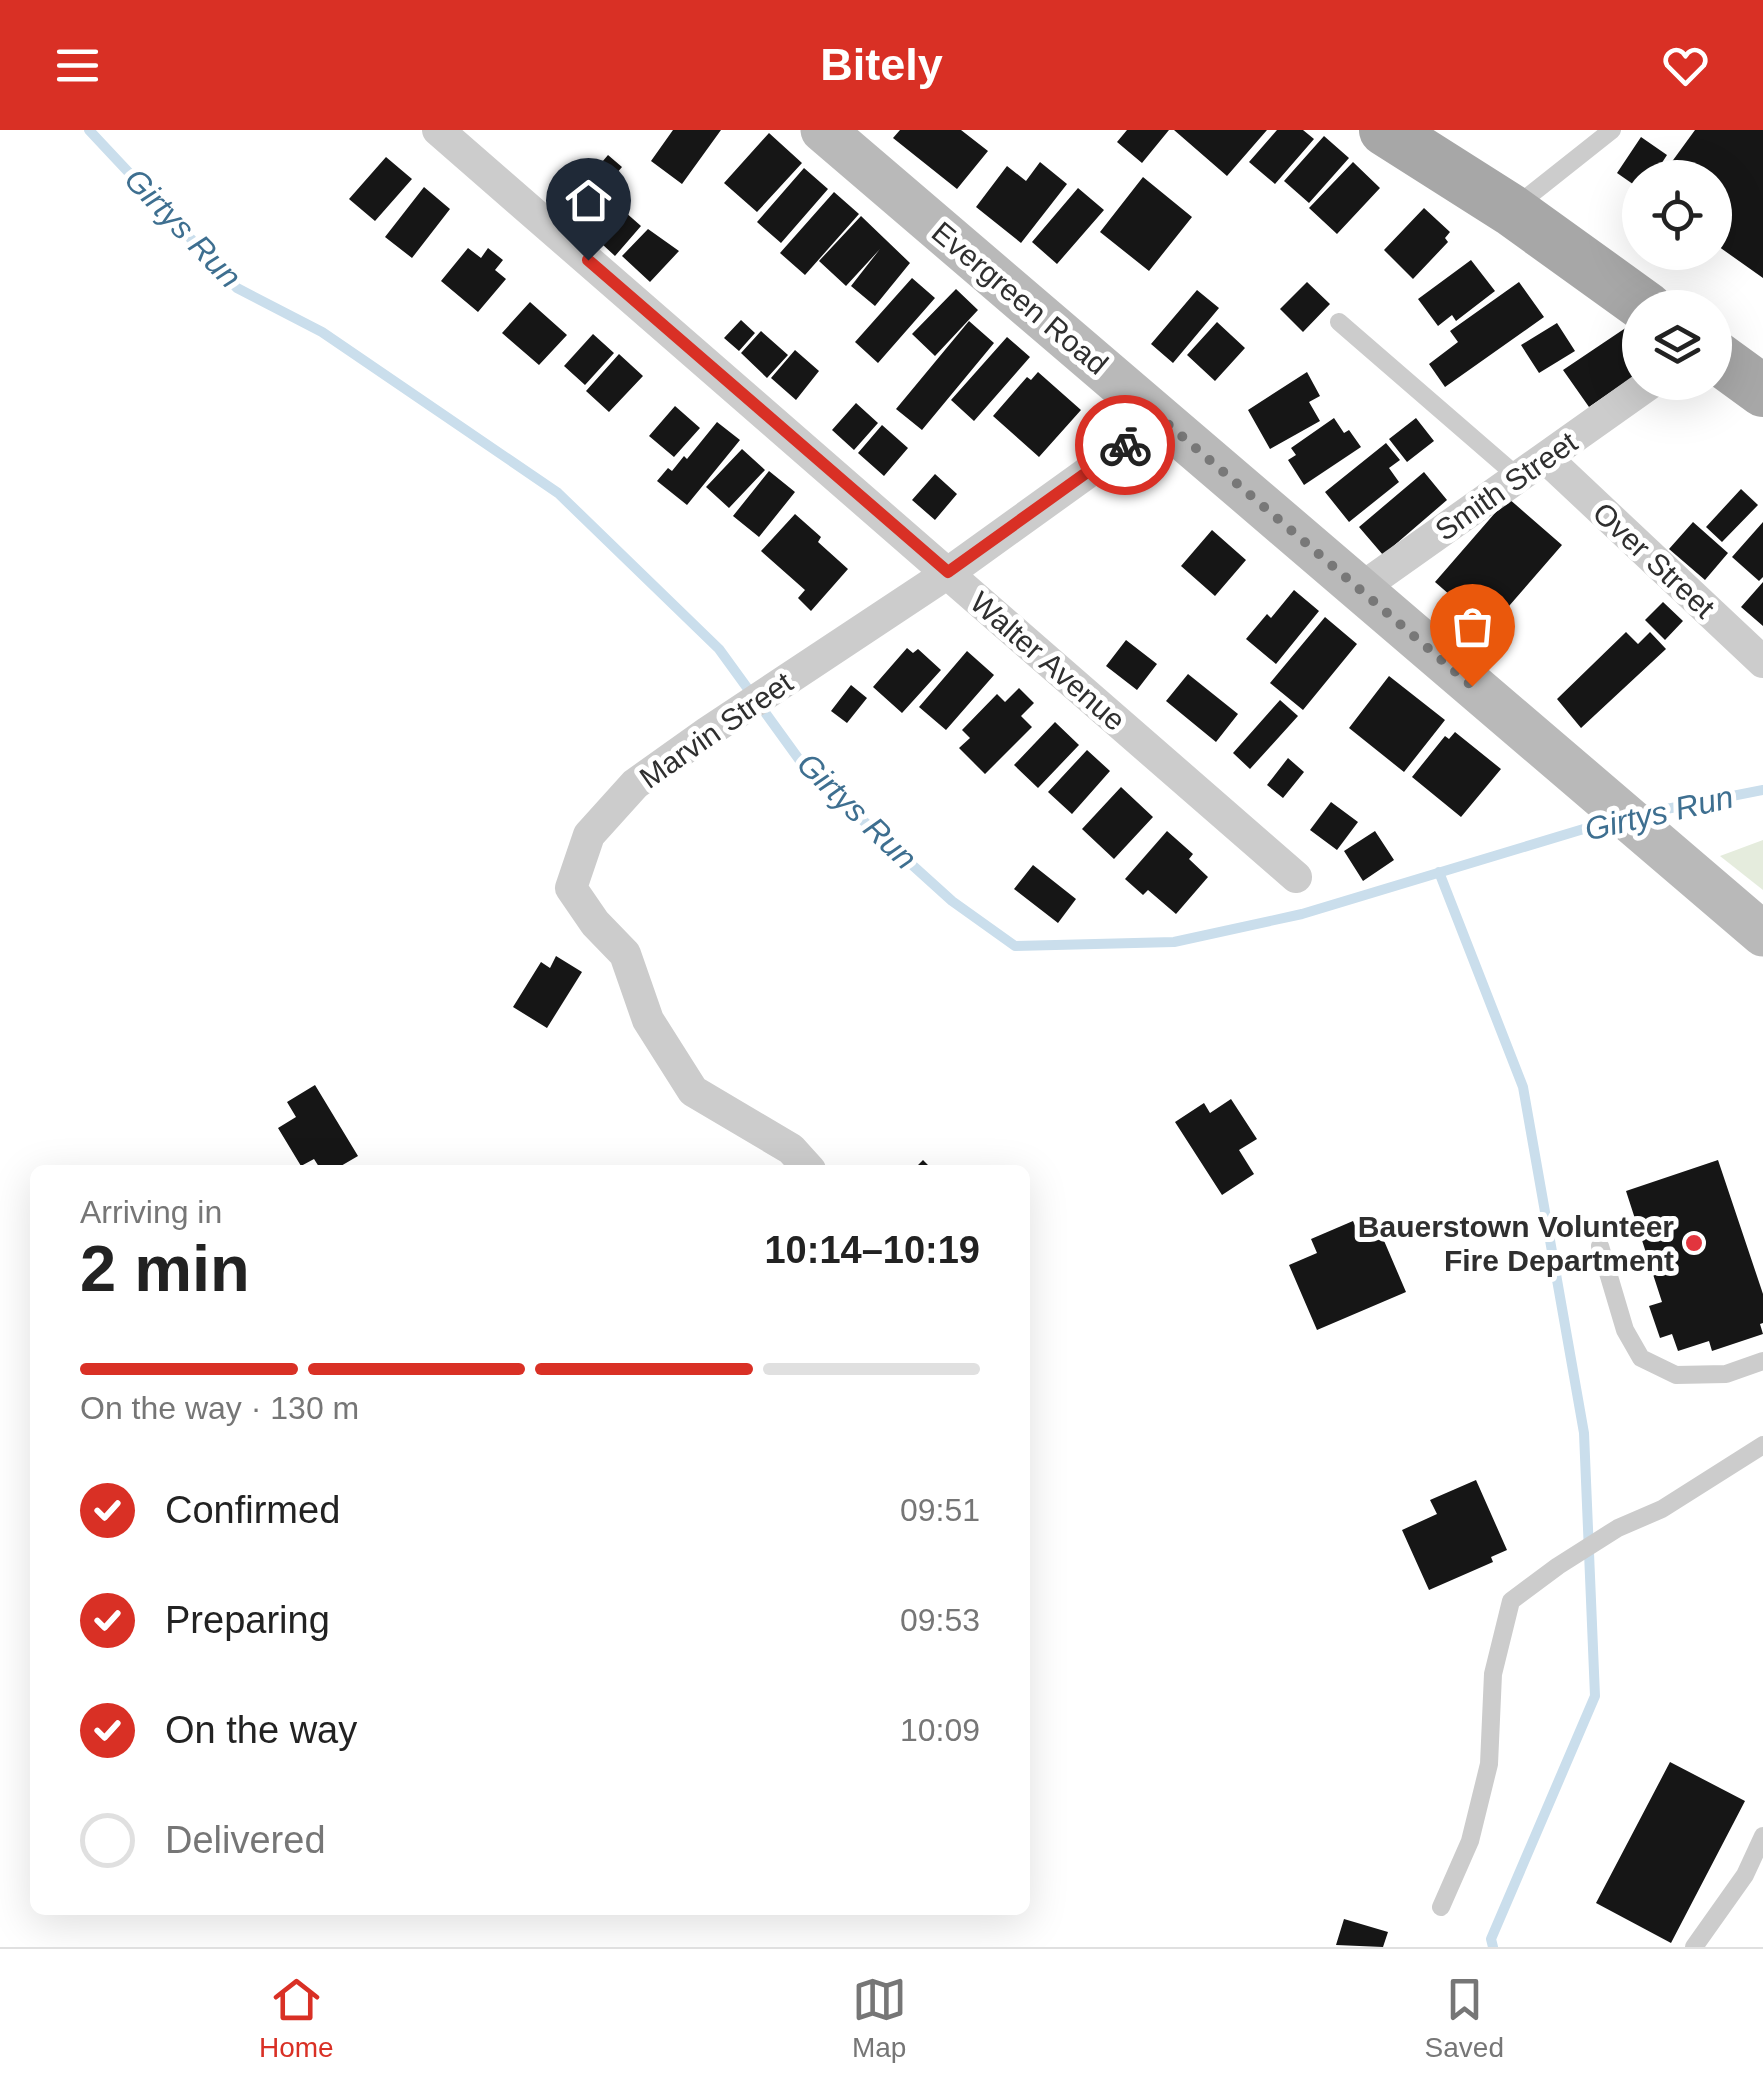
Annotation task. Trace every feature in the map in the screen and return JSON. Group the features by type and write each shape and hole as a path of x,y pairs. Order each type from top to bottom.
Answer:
{"main road":[{"path":"1385,130 1511,210 1622,290"},
{"path":"1732,368 1763,391"}],"street":[{"name":"Walter Avenue","path":"438,130 1296,877"},
{"name":"Evergreen Road","path":"823,130 1763,934"},
{"name":"Smith Street","path":"1360,589 1627,400"},
{"name":"Marvin Street","path":"805,1165 791,1150 693,1091 648,1020 625,954 571,888 589,835 635,784 948,572 1162,419"},
{"name":"Over Street","path":"1546,458 1763,662"}],"lane":[{"path":"1511,210 1612,130"},
{"path":"1339,322 1518,477"},
{"path":"1600,1246 1625,1330 1641,1358 1676,1374 1726,1374 1763,1362"},
{"path":"1441,1907 1470,1840 1489,1764 1493,1674 1511,1601 1618,1528 1662,1509 1763,1445"},
{"path":"1694,1947 1745,1875 1763,1836"}],"green space":[{"path":"1763,840 1763,890 1720,856"}],"building":[{"path":"673,130 721,130 682,184 651,161"},
{"path":"900,130 961,130 988,151 957,189 893,138"},
{"path":"1127,130 1169,130 1142,163 1117,142"},
{"path":"1174,130 1267,130 1227,176"},
{"path":"1277,130 1303,130 1314,139 1275,184 1249,162"},
{"path":"1695,130 1763,130 1763,278 1732,256 1732,160 1673,160"},
{"path":"769,133 802,163 757,212 724,183"},
{"path":"1324,136 1349,158 1309,203 1284,181"},
{"path":"1641,137 1667,155 1664,160 1626,160"},
{"path":"608,155 622,167 600,193 586,181"},
{"path":"386,157 412,179 375,221 349,199"},
{"path":"1040,162 1067,184 1021,243 976,207 1007,166 1026,181"},
{"path":"1353,162 1380,188 1337,234 1309,208"},
{"path":"804,168 828,189 781,243 757,222"},
{"path":"1143,177 1192,217 1149,271 1100,232"},
{"path":"424,187 450,209 412,258 385,237"},
{"path":"1078,188 1104,210 1057,264 1032,242"},
{"path":"834,192 859,214 805,275 780,253"},
{"path":"616,204 641,226 615,256 590,233"},
{"path":"1424,208 1450,232 1445,238 1448,242 1413,279 1384,250"},
{"path":"861,216 910,263 875,306 851,286 880,249 846,286 819,261"},
{"path":"648,229 679,251 650,282 622,256"},
{"path":"468,248 481,258 488,248 503,260 495,270 506,279 478,312 441,281"},
{"path":"1471,260 1495,291 1456,321 1452,315 1438,326 1418,299"},
{"path":"912,278 935,298 878,363 855,342"},
{"path":"1307,282 1330,304 1303,332 1280,309"},
{"path":"1519,282 1544,317 1445,387 1429,364 1458,342 1450,331"},
{"path":"956,289 978,310 935,356 912,334"},
{"path":"1197,290 1219,308 1173,363 1151,344"},
{"path":"530,302 567,335 539,365 502,333"},
{"path":"741,320 755,333 739,351 724,338"},
{"path":"969,321 994,343 922,430 896,409"},
{"path":"1217,322 1245,348 1215,381 1187,355"},
{"path":"1557,323 1575,351 1539,373 1521,345"},
{"path":"1622,330 1622,384 1589,407 1563,370"},
{"path":"761,331 788,355 767,378 741,353"},
{"path":"593,334 614,353 585,385 564,366"},
{"path":"1007,337 1030,357 974,421 951,400"},
{"path":"795,350 819,371 796,400 771,378"},
{"path":"619,354 643,376 609,412 586,391"},
{"path":"1038,372 1081,410 1039,457 993,416 1027,377 1031,380"},
{"path":"1307,372 1320,396 1309,402 1320,421 1270,449 1248,410"},
{"path":"856,403 878,423 854,450 832,430"},
{"path":"675,406 700,428 674,457 649,436"},
{"path":"1334,418 1361,447 1304,485 1288,460 1296,455 1291,448"},
{"path":"1416,418 1434,441 1407,462 1389,439"},
{"path":"717,422 740,440 687,505 657,481 684,456 687,459"},
{"path":"882,425 908,448 884,476 858,453"},
{"path":"1386,443 1400,460 1389,468 1399,482 1349,522 1325,492"},
{"path":"742,449 765,470 729,508 706,487"},
{"path":"769,471 795,492 759,537 733,516"},
{"path":"1424,472 1447,500 1383,555 1359,527"},
{"path":"935,474 957,494 935,520 912,500"},
{"path":"1741,489 1758,505 1722,542 1706,527"},
{"path":"1508,498 1562,545 1489,629 1435,582"},
{"path":"795,514 848,569 811,611 798,598 805,590 761,551"},
{"path":"1693,522 1728,553 1705,580 1669,549"},
{"path":"1763,522 1763,577 1759,581 1732,557"},
{"path":"1212,530 1246,560 1215,596 1181,566"},
{"path":"1763,582 1763,626 1741,607"},
{"path":"1294,590 1319,611 1276,664 1246,639 1267,614 1271,618"},
{"path":"1663,602 1683,621 1665,640 1645,620"},
{"path":"1325,617 1357,644 1303,710 1270,683"},
{"path":"1626,632 1638,644 1650,632 1666,649 1581,728 1557,699"},
{"path":"1126,640 1157,664 1137,690 1106,666"},
{"path":"907,648 913,653 918,649 941,670 902,713 873,687"},
{"path":"967,651 994,675 946,730 919,707"},
{"path":"1188,674 1238,714 1216,742 1166,701"},
{"path":"1389,676 1445,720 1404,772 1349,728"},
{"path":"851,685 867,698 847,723 831,711"},
{"path":"1019,688 1034,703 1021,716 1032,727 985,774 959,748 970,738 962,730 997,694 1005,702"},
{"path":"1280,700 1298,716 1250,769 1233,753"},
{"path":"1055,722 1079,745 1038,788 1014,765"},
{"path":"1455,732 1501,769 1461,817 1412,777 1445,736 1449,739"},
{"path":"1087,750 1110,771 1072,814 1048,792"},
{"path":"1288,758 1304,772 1283,798 1267,785"},
{"path":"1121,787 1153,817 1114,859 1082,829"},
{"path":"1331,802 1358,822 1337,850 1310,830"},
{"path":"1167,831 1193,854 1189,859 1208,877 1176,914 1148,890 1143,895 1125,879"},
{"path":"1375,831 1394,860 1363,881 1344,851"},
{"path":"1033,865 1076,899 1058,923 1014,889"},
{"path":"556,956 582,972 547,1028 513,1007 541,962 550,968"},
{"path":"315,1085 358,1156 343,1165 318,1165 314,1159 300,1165 278,1128 296,1117 287,1102"},
{"path":"1231,1099 1257,1139 1239,1150 1254,1174 1222,1195 1175,1122 1204,1103 1210,1113"},
{"name":"Bauerstown Volunteer Fire Department","path":"1718,1160 1763,1294 1763,1334 1712,1351 1709,1341 1678,1351 1672,1334 1660,1338 1649,1306 1662,1302 1626,1191"},
{"path":"1353,1221 1360,1237 1379,1229 1406,1292 1317,1330 1289,1265 1317,1253 1311,1239"},
{"path":"1476,1480 1507,1550 1491,1557 1493,1562 1429,1590 1402,1530 1437,1514 1430,1500"},
{"path":"1670,1762 1745,1801 1671,1943 1596,1903"},
{"path":"1344,1919 1388,1932 1383,1947 1336,1945"}],"waterway":[{"name":"Girtys Run","path":"89,130 237,288 322,332 558,493 719,649 806,769 952,901 1015,946 1174,942 1302,914 1610,821"},
{"name":"Girtys Run","path":"1641,814 1763,790"},
{"path":"1439,872 1523,1087 1584,1433 1595,1696 1491,1939 1493,1947"}],"way so far":[{"path":"1125,445 1162,419 1472,686"}],"place":[{"name":"Bauerstown Volunteer Fire Department","path":"1694,1243"}],"route":[{"path":"588,260 948,572 1125,445"}]}
